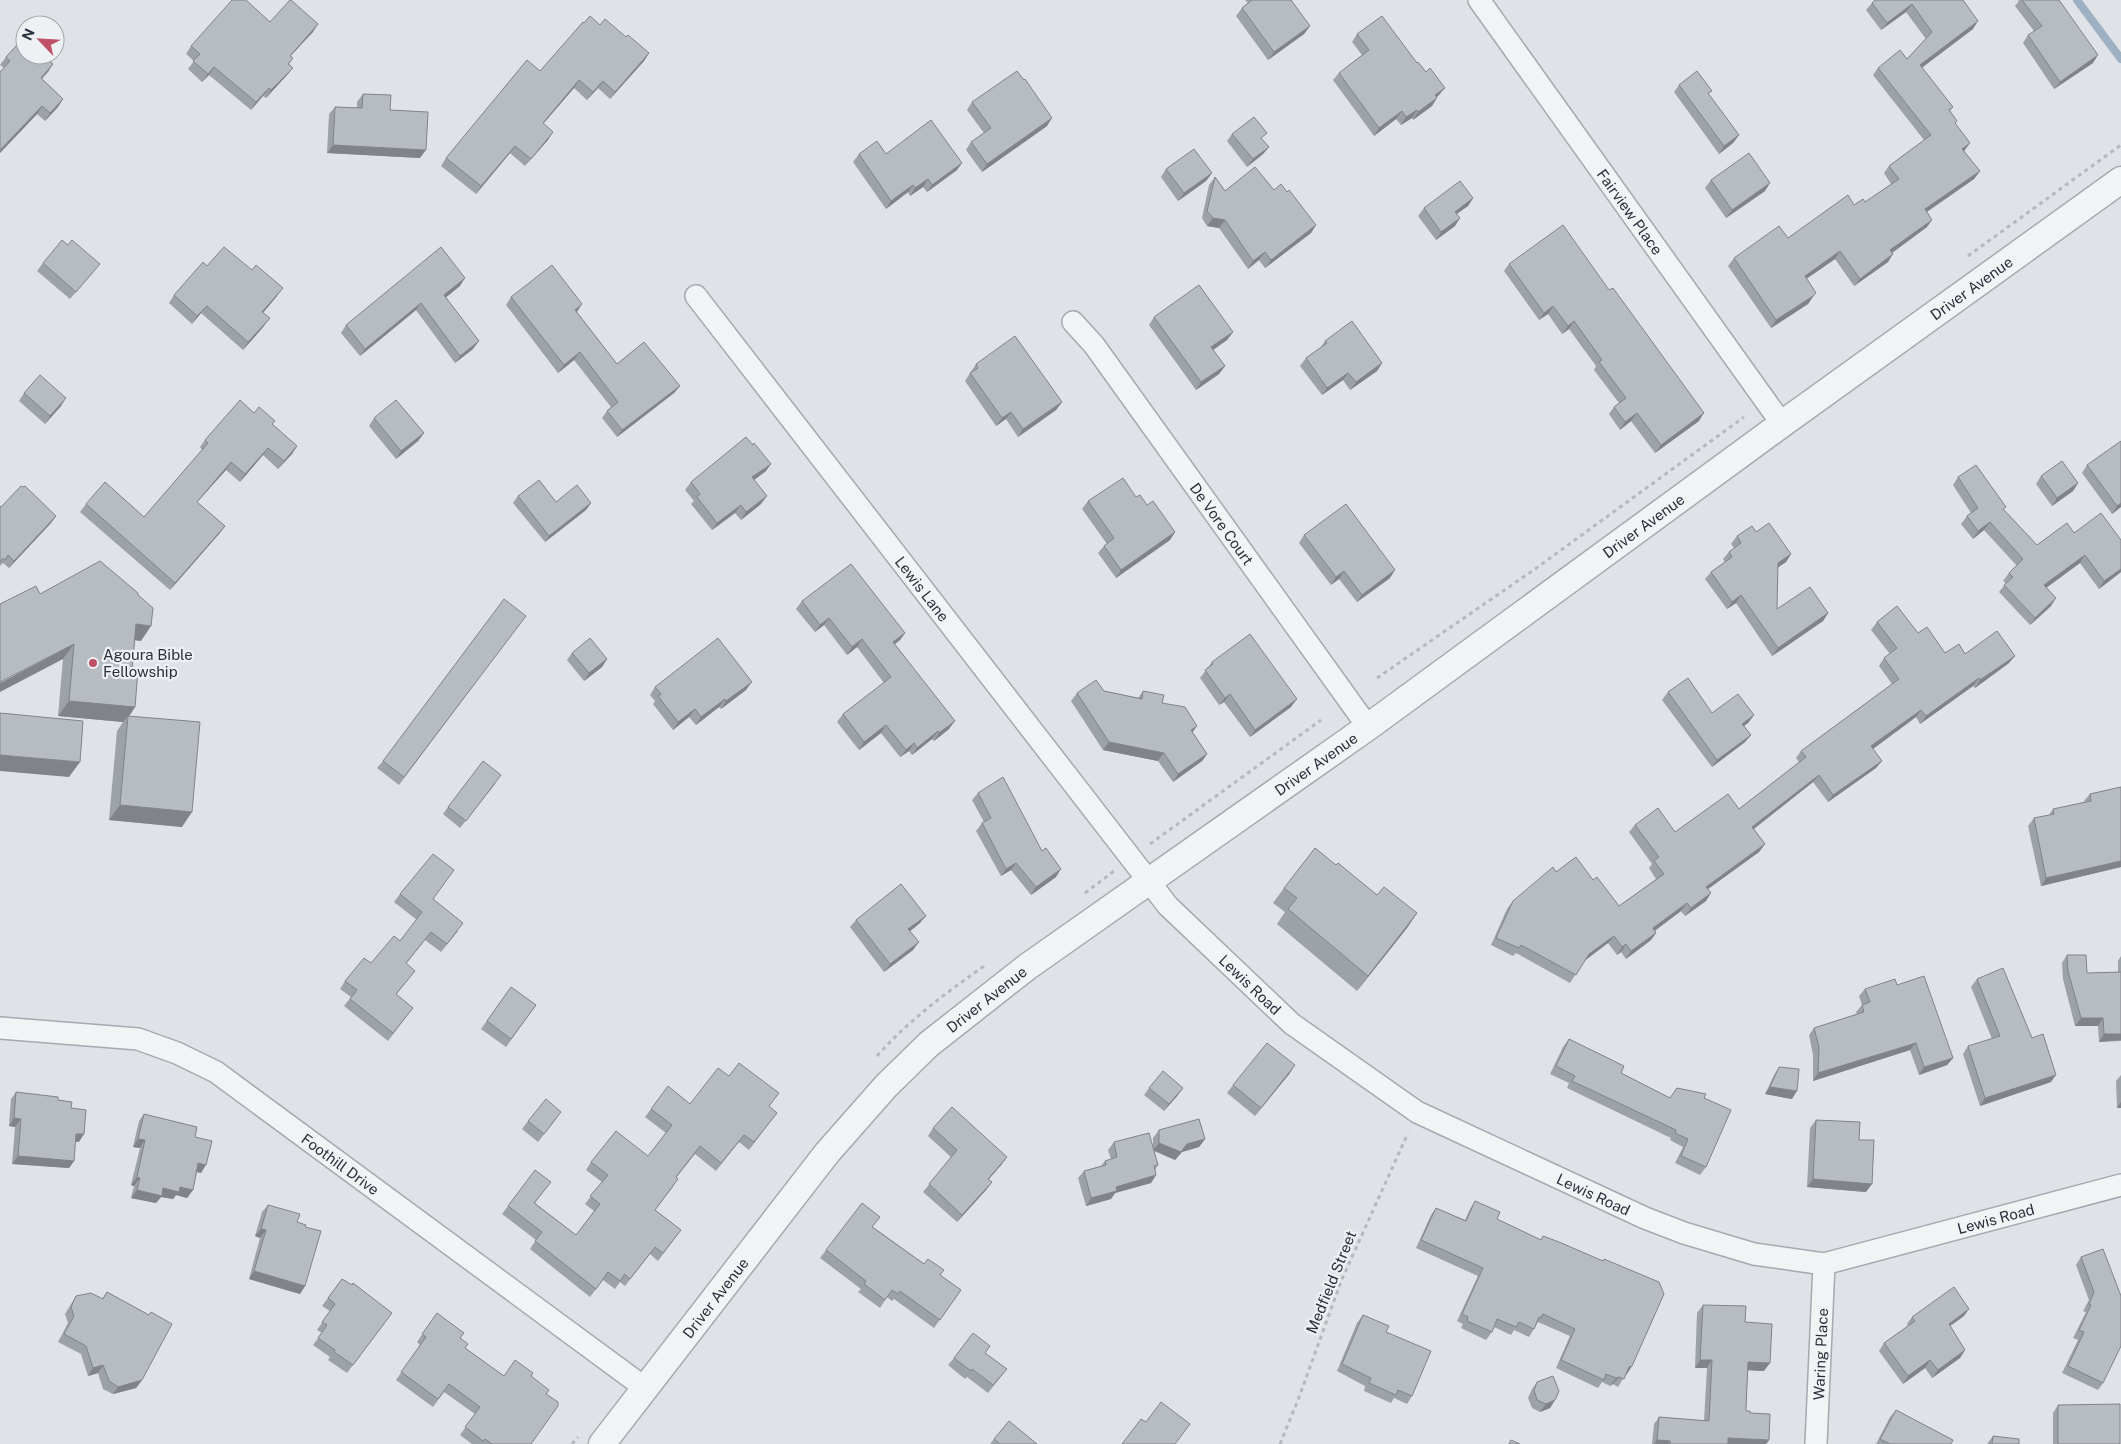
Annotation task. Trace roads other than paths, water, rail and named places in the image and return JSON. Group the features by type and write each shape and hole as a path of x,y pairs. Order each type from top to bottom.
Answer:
{"street":[{"name":"Fairview Place","path":"1479,0 1782,424"},
{"name":"Driver Avenue","path":"602,1444 827,1154 886,1086 929,1044 1027,967 1368,726 2121,180"},
{"name":"Lewis Lane","path":"696,296 1148,882"},
{"name":"De Vore Court","path":"1073,322 1094,345 1368,726"},
{"name":"Lewis Road","path":"1148,882 1168,906 1292,1024 1417,1112 1645,1218 1684,1233 1754,1254 1824,1264 2121,1185"},
{"name":"Foothill Drive","path":"0,1028 138,1039 177,1053 216,1072 645,1388"},
{"name":"Waring Place","path":"1816,1444 1824,1264"}],"waterway":[{"path":"2077,0 2121,59"}],"place":[{"name":"Agoura Bible Fellowship","path":"93,663"}]}
